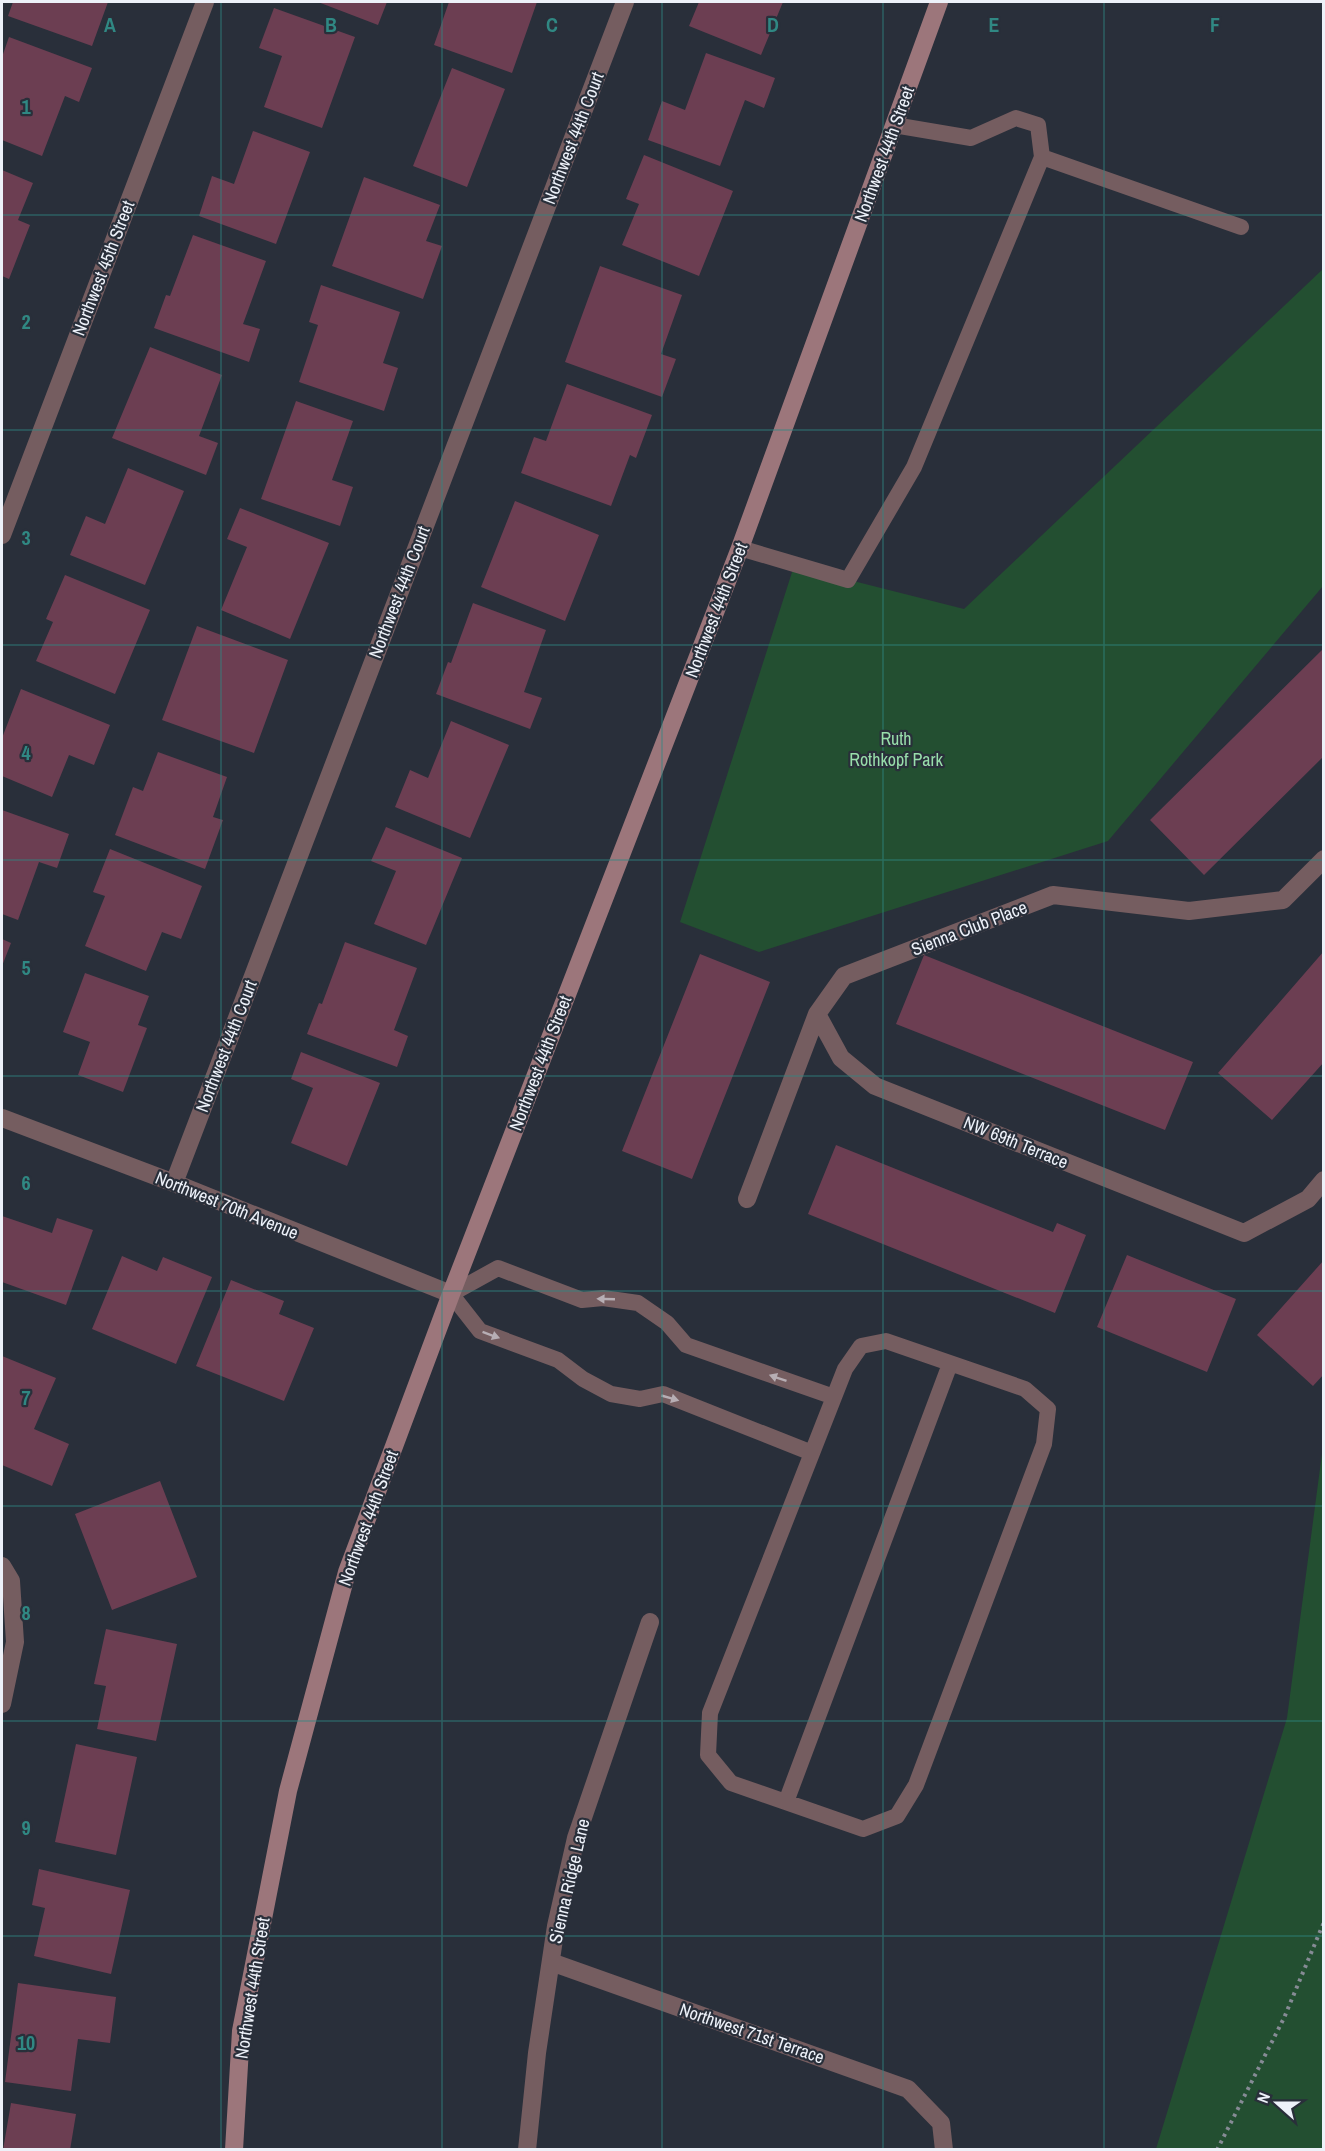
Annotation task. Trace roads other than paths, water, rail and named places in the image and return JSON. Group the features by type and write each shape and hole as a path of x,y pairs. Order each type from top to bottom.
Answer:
{"street":[{"name":"Northwest 45th Street","path":"2,535 205,2"},
{"name":"Northwest 44th Court","path":"174,1183 625,2"},
{"name":"Northwest 44th Street","path":"234,2150 241,2031 288,1791 347,1572 451,1294 740,548 939,2"},
{"name":"Sienna Club Place","path":"747,1199 817,1014 844,976 1053,896 1189,910 1282,900 1323,859"},
{"name":"NW 69th Terrace","path":"817,1014 841,1058 875,1086 1244,1233 1308,1198 1323,1180"},
{"name":"Northwest 70th Avenue","path":"2,1118 174,1183 451,1294"},
{"path":"2,1704 15,1642 6,1574"},
{"name":"Sienna Ridge Lane","path":"527,2150 537,2053 550,1962 576,1838 650,1622"},
{"name":"Northwest 71st Terrace","path":"550,1962 908,2089 941,2123 944,2150"}],"lane":[{"path":"740,548 848,580 914,466 1042,157 1038,125 1016,118 971,138 894,125"},
{"path":"1042,157 1241,227"},
{"path":"812,1453 663,1394 640,1399 611,1394 584,1379 558,1360 480,1331 451,1294 498,1268 582,1300 603,1298 638,1303 667,1323 686,1345 834,1397"},
{"path":"886,1341 950,1364 1025,1389 1048,1409 1044,1444 916,1785 897,1816 863,1829 731,1783 708,1755 710,1713 845,1369 861,1346 886,1341"},
{"path":"786,1802 950,1364"}],"park label":[{"name":"Ruth Rothkopf Park","path":"896,748"}]}
